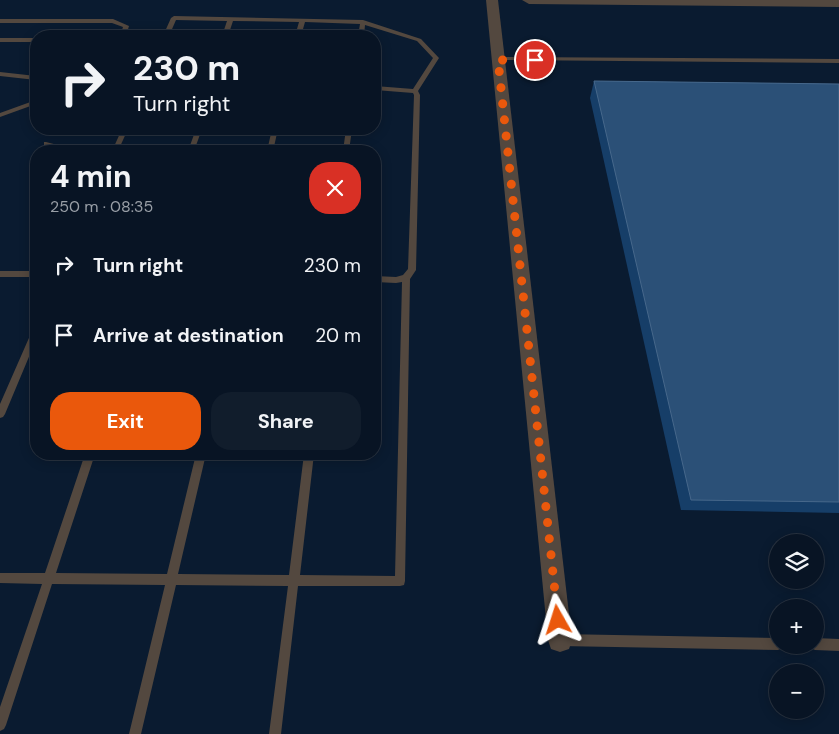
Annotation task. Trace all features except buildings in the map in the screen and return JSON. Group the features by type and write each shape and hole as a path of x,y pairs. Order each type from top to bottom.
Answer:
{"street":[{"path":"492,0 560,640"},
{"path":"529,0 839,3"}],"lane":[{"path":"169,30 174,18 363,22 419,40 436,58 415,91"},
{"path":"0,20 113,21 126,26 125,30"},
{"path":"228,30 230,20"},
{"path":"300,30 303,20"},
{"path":"362,30 363,22"},
{"path":"0,40 30,40"},
{"path":"498,60 839,61"},
{"path":"0,74 30,77"},
{"path":"381,88 415,91"},
{"path":"0,578 400,581 406,278 412,270 418,95 415,91"},
{"path":"0,115 30,104"},
{"path":"0,274 30,274"},
{"path":"381,279 406,278"},
{"path":"0,414 30,345"},
{"path":"0,725 88,460"},
{"path":"135,734 200,460"},
{"path":"275,734 308,460"},
{"path":"560,640 769,644"},
{"path":"824,644 839,645"}],"route":[{"path":"535,60 498,60 558,620"}]}
